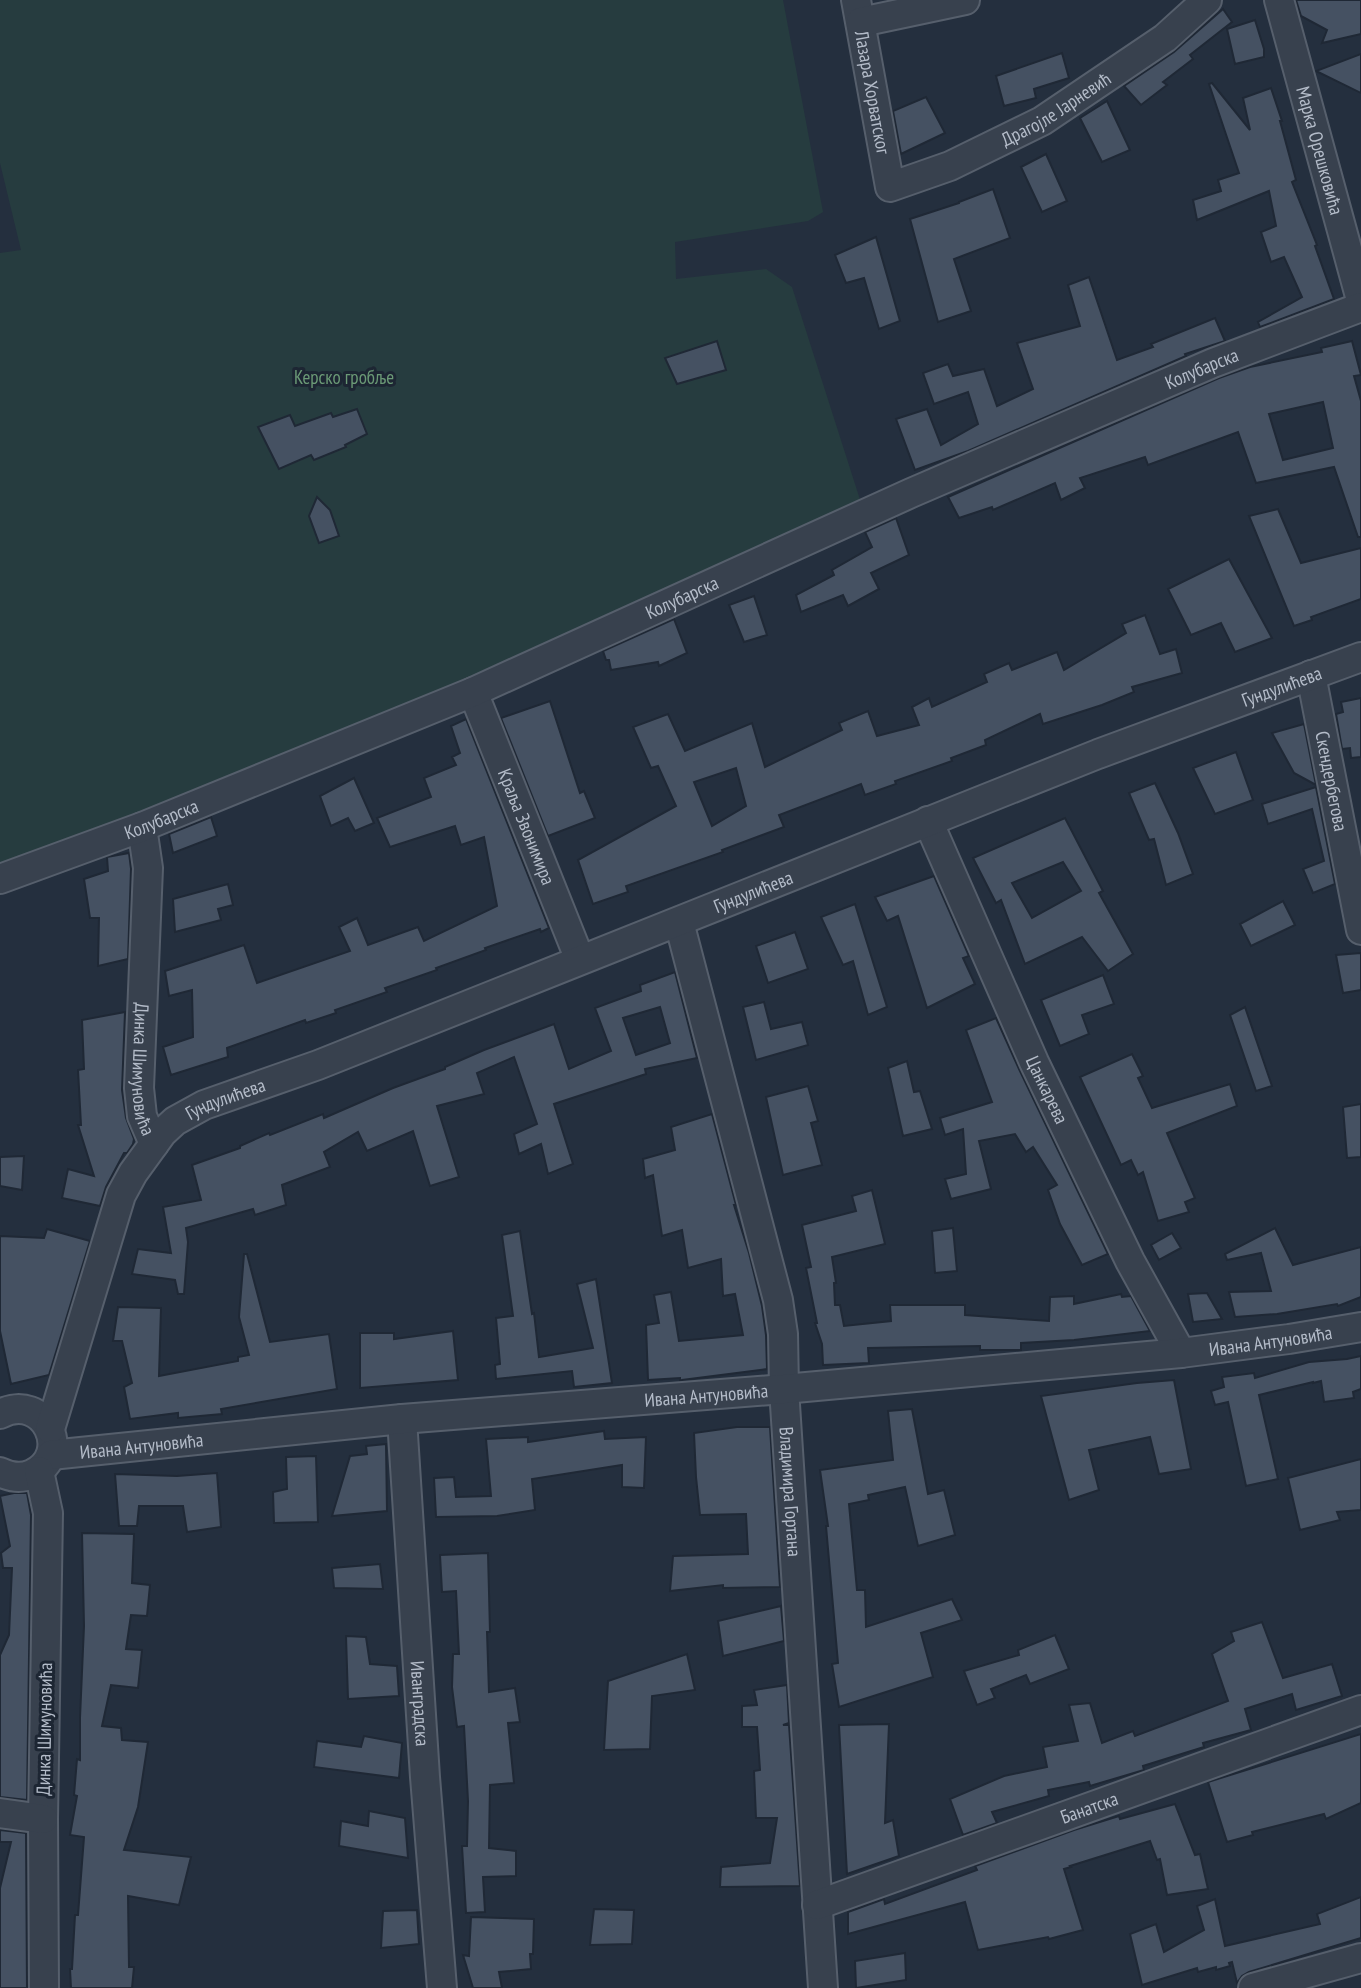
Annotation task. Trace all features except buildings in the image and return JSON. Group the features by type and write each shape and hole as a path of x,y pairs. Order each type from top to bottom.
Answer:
{"street":[{"path":"858,11 965,0"},
{"name":"Драгојле Јарневић","path":"890,187 950,166 1042,121 1165,38 1207,0"},
{"name":"Марка Орешковића","path":"1279,0 1361,300"},
{"name":"Лазара Хорватског","path":"858,11 890,187"},
{"name":"Колубарска","path":"0,879 142,827 473,692 911,493 1213,363 1361,307"},
{"name":"Гундулићева","path":"154,1144 175,1121 204,1105 318,1065 1098,754 1361,657"},
{"name":"Скендербегова","path":"1311,675 1361,930"},
{"name":"Краља Звонимира","path":"473,692 580,960"},
{"name":"Цанкарева","path":"928,821 1034,1062 1130,1261 1181,1353"},
{"name":"Динка Шимуновића","path":"44,1988 43,1819 48,1513 43,1442 121,1195 154,1144 142,1116 139,1088 148,868 142,827"},
{"name":"Владимира Гортана","path":"680,922 778,1300 783,1334 784,1389 823,1988"},
{"name":"Ивана Антуновића","path":"43,1442 402,1419 784,1389 1181,1353 1361,1327"},
{"path":"0,1414 16,1409 43,1442 20,1477 0,1472"},
{"name":"Иванградска","path":"402,1419 425,1777 442,1988"},
{"name":"Банатска","path":"817,1905 1361,1710"},
{"path":"0,1813 43,1819"},
{"path":"1253,1988 1361,1958"}],"green space":[{"name":"Керско гробље","path":"0,0 783,0 823,212 808,221 675,242 676,279 766,269 792,287 863,509 0,883 0,253 21,250 0,163"}]}
